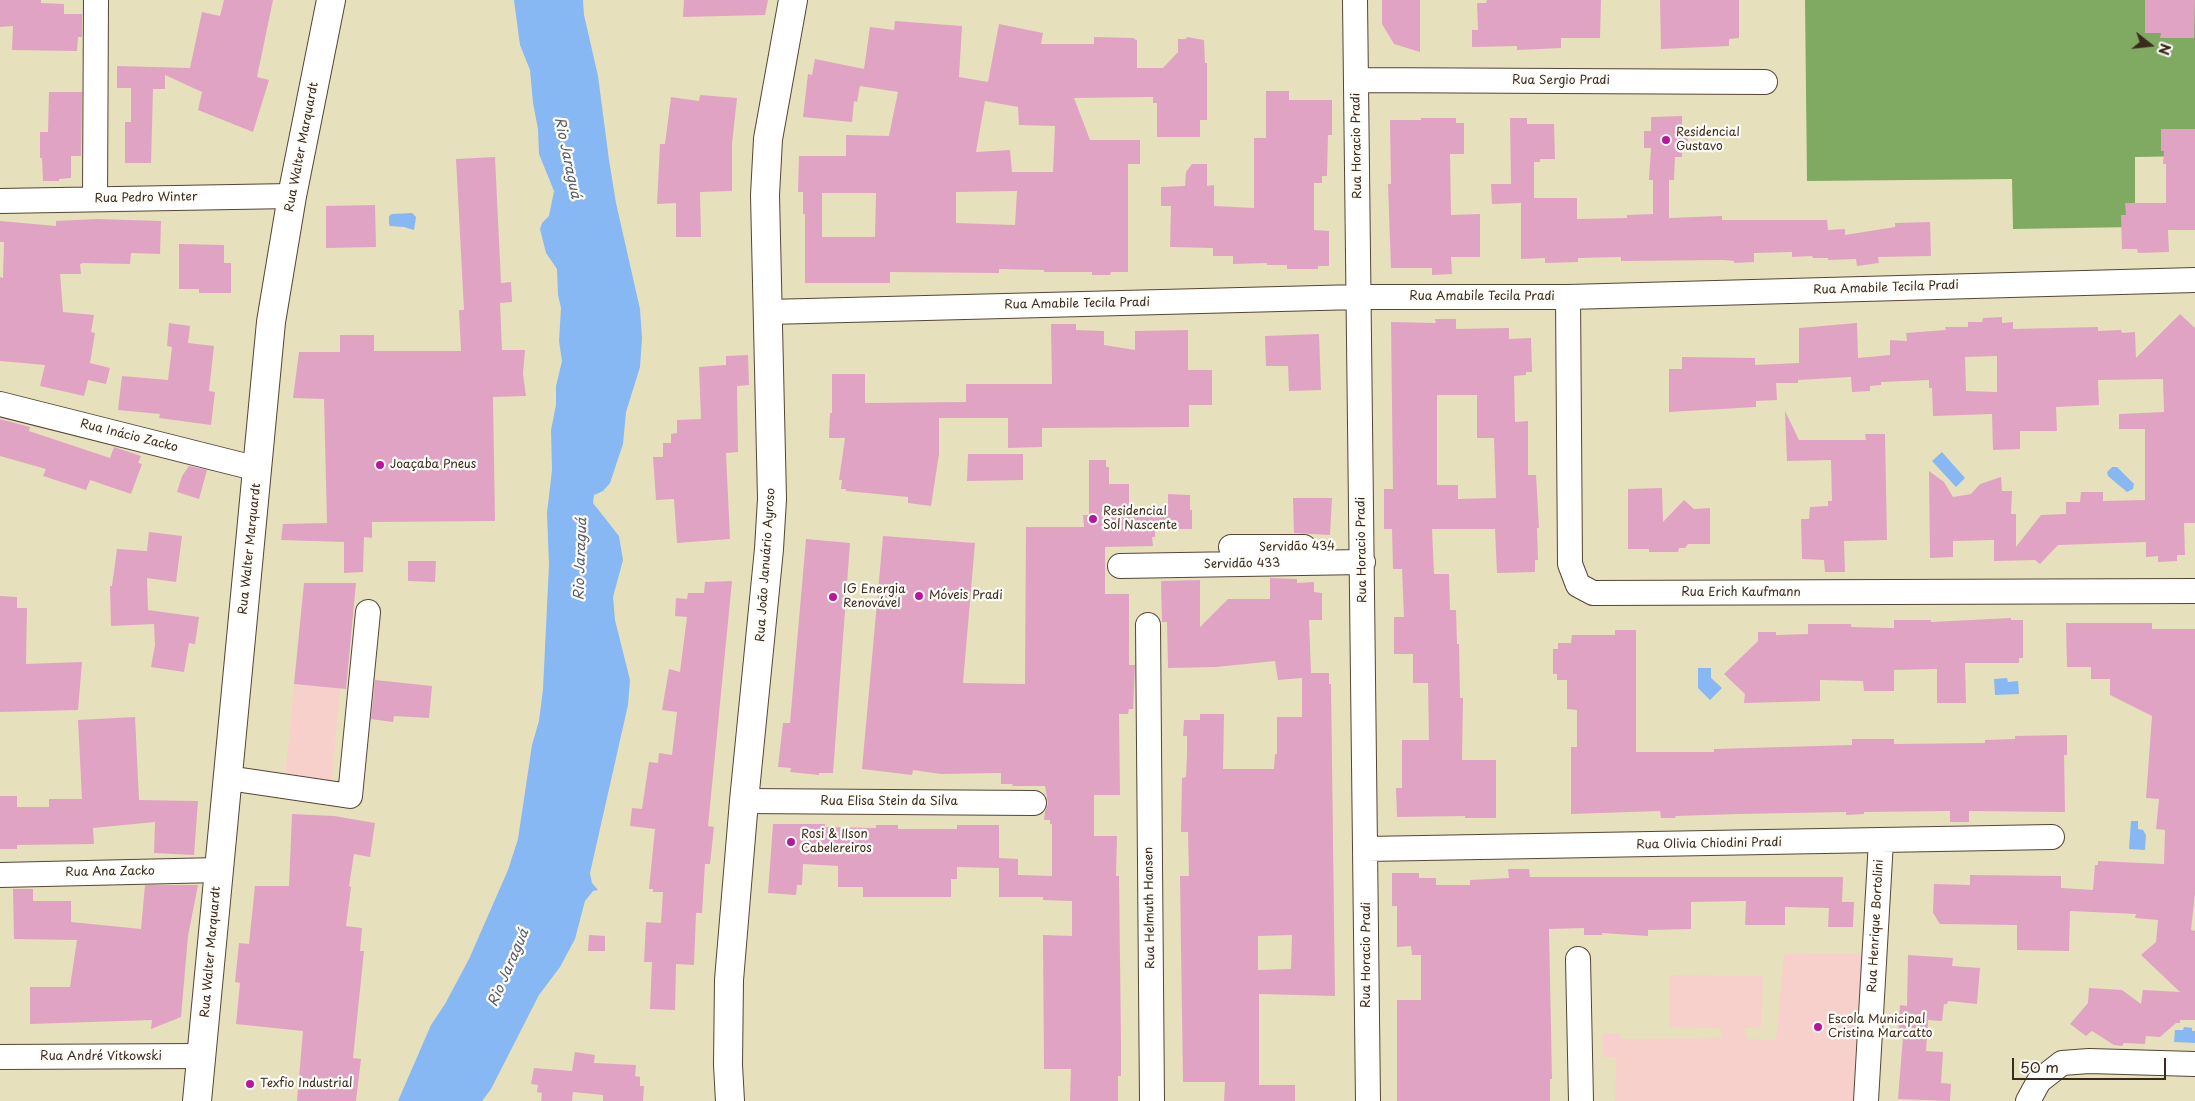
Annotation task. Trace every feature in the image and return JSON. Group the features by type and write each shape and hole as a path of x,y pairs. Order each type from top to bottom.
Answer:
{"main road":[{"name":"Rua Walter Marquardt","path":"197,1101 272,322 292,196 331,0"},
{"name":"Rua João Januário Ayroso","path":"730,1101 728,1065 729,980 744,801 770,549 772,499 765,195 768,139 793,0"}],"street":[{"path":"95,199 96,0"},
{"name":"Rua Horacio Pradi","path":"1355,0 1368,1101"},
{"name":"Rua Sergio Pradi","path":"1356,80 1765,82"},
{"name":"Rua Pedro Winter","path":"0,201 292,196"},
{"name":"Rua Amabile Tecila Pradi","path":"768,312 1358,297 1568,297 2195,280"},
{"name":"Rua Erich Kaufmann","path":"1568,297 1570,564 1578,585 1593,593 2195,591"},
{"name":"Rua Inácio Zacko","path":"0,404 258,469"},
{"name":"Servidão 434","path":"1231,548 1363,554"},
{"name":"Servidão 433","path":"1120,566 1363,554"},
{"path":"228,778 350,796 368,612"},
{"name":"Rua Helmuth Hansen","path":"1148,624 1152,1101"},
{"name":"Rua Elisa Stein da Silva","path":"744,801 1034,803"},
{"name":"Rua Olivia Chiodini Pradi","path":"1366,849 2052,837"},
{"name":"Rua Henrique Bortolini","path":"1866,1101 1881,841"},
{"name":"Rua Ana Zacko","path":"0,875 219,870"},
{"path":"1578,959 1581,1101"},
{"name":"Rua André Vitkowski","path":"0,1057 201,1056"},
{"path":"2028,1101 2039,1081 2062,1063 2089,1061 2195,1064"}],"shaded area":[{"path":"294,684 340,688 332,781 285,777"},
{"name":"Escola Municipal Cristina Marcatto","path":"1864,953 1853,1101 1615,1101 1616,1057 1603,1057 1602,1034 1620,1033 1621,1039 1722,1038 1720,1028 1670,1027 1669,975 1763,976 1761,1027 1745,1028 1746,1039 1776,1040 1784,954"}],"green space":[{"path":"1805,0 2195,0 2195,156 2135,157 2135,227 2013,229 2012,179 1807,181"}],"water":[{"name":"Rio Jaraguá","path":"514,0 583,0 584,15 598,76 616,203 640,309 642,338 640,367 626,412 623,444 610,483 603,491 594,495 593,503 619,536 623,560 613,597 615,620 630,680 628,705 590,873 592,883 598,890 593,891 585,901 575,939 560,967 539,995 491,1089 482,1101 398,1101 431,1025 445,1004 469,959 508,870 518,839 532,745 539,721 543,689 549,565 547,513 552,470 551,430 556,405 556,386 562,361 559,341 561,308 558,295 557,269 546,253 540,229 542,223 549,216 554,191 539,154 538,129 530,70 520,45"},
{"path":"412,213 416,217 414,230 390,226 389,216 392,214"},
{"path":"1942,452 1965,478 1956,487 1932,461"},
{"path":"2112,467 2117,467 2134,484 2133,489 2127,492 2108,476 2107,472"},
{"path":"1698,668 1711,668 1711,678 1722,688 1710,700 1698,688"},
{"path":"2007,678 2008,682 2018,681 2019,694 1995,695 1994,679"},
{"path":"2131,821 2138,821 2138,829 2143,830 2146,835 2145,850 2129,849"},
{"path":"2184,1027 2192,1028 2192,1031 2195,1031 2195,1043 2174,1042 2175,1030 2183,1030"}],"building":[{"path":"0,0 41,0 41,3 64,4 64,14 82,14 82,37 78,37 77,51 12,50 13,26 0,27"},
{"path":"224,0 273,0 257,77 269,80 253,132 198,110 202,92 165,75 165,89 153,89 151,163 125,163 125,122 131,122 131,88 117,88 117,66 190,68 202,12 220,16"},
{"path":"684,0 768,0 765,15 683,17"},
{"path":"1382,0 1420,0 1420,52 1394,44 1382,24"},
{"path":"1487,0 1601,0 1600,38 1561,38 1561,48 1517,50 1517,46 1472,47 1472,30 1478,30 1477,3 1486,3"},
{"path":"1660,0 1739,0 1739,38 1729,39 1729,46 1661,49"},
{"path":"2145,0 2195,0 2194,38 2160,38 2161,33 2145,33"},
{"path":"895,21 962,26 959,77 988,82 999,24 1043,33 1041,44 1094,44 1094,37 1134,38 1137,40 1137,68 1163,68 1178,52 1178,39 1186,39 1187,37 1204,40 1205,63 1207,63 1207,120 1200,120 1200,137 1157,137 1157,103 1153,103 1153,97 1074,98 1090,140 1140,140 1140,164 1128,164 1128,272 1092,275 1092,272 1044,272 1044,270 999,269 999,273 890,272 890,283 805,283 805,214 803,214 803,192 798,192 799,156 846,156 846,135 889,136 898,92 860,86 857,102 854,101 852,122 803,117 808,74 812,75 815,59 864,69 870,27 894,30","holes":["985,101 1018,107 1019,125 1055,126 1053,172 1012,172 1010,150 976,152","1017,191 1015,225 956,223 956,192","822,193 876,193 875,237 822,237"]},
{"path":"1266,91 1289,91 1289,100 1332,100 1332,135 1328,135 1327,176 1322,176 1322,183 1314,183 1314,230 1329,231 1329,266 1318,266 1318,269 1287,269 1287,265 1267,265 1267,263 1233,264 1233,256 1213,256 1213,248 1170,247 1171,206 1161,206 1161,187 1185,186 1186,172 1192,164 1207,164 1207,186 1214,185 1214,206 1254,208 1254,138 1266,138"},
{"path":"49,92 82,92 81,156 71,156 71,178 59,179 59,181 43,181 42,158 40,158 40,132 48,132"},
{"path":"700,95 737,98 732,144 732,191 700,192 701,237 676,237 676,203 657,204 660,144 665,144 671,97 699,101"},
{"path":"1682,116 1682,128 1688,128 1688,148 1682,148 1682,157 1675,157 1674,180 1669,180 1669,218 1722,216 1722,220 1827,220 1828,230 1845,229 1845,235 1895,227 1895,223 1930,222 1931,256 1878,257 1879,263 1857,266 1856,259 1828,260 1828,258 1813,258 1812,256 1792,257 1792,252 1754,253 1754,262 1734,263 1734,261 1723,260 1621,261 1621,257 1578,258 1578,262 1545,263 1545,258 1521,259 1521,203 1492,204 1491,184 1511,184 1510,118 1527,118 1527,124 1554,124 1555,159 1540,159 1540,162 1534,162 1534,198 1577,198 1577,219 1627,218 1627,215 1653,214 1653,180 1649,180 1651,148 1644,148 1644,131 1651,131 1651,117"},
{"path":"1421,118 1456,118 1456,123 1464,123 1464,154 1450,154 1451,215 1480,214 1480,257 1451,257 1452,274 1432,275 1432,268 1391,268 1388,184 1391,184 1390,120 1421,120"},
{"path":"2161,129 2195,129 2195,230 2168,230 2169,252 2138,253 2137,249 2122,249 2121,215 2126,215 2125,203 2166,203 2166,164 2163,164 2164,151 2161,151"},
{"path":"495,157 501,283 511,282 512,302 500,303 502,350 525,350 523,374 526,396 493,397 495,521 372,522 372,538 364,537 363,572 344,573 344,542 281,540 283,524 327,523 324,399 293,398 299,352 340,352 340,335 374,335 374,351 461,351 459,310 464,310 456,159"},
{"path":"375,205 376,247 326,248 326,206"},
{"path":"97,219 161,221 160,254 131,253 130,264 83,263 80,264 81,274 60,274 63,312 94,315 91,332 95,333 90,363 110,368 106,384 88,380 84,396 40,386 45,365 0,361 0,277 3,278 4,242 0,242 0,221 56,226 56,221"},
{"path":"179,244 224,245 224,263 231,263 231,293 199,293 199,289 179,289"},
{"path":"2180,314 2195,328 2195,523 2184,523 2185,555 2177,555 2177,561 2158,562 2158,556 2146,557 2146,542 2058,545 2040,564 2035,560 1994,561 1994,540 1953,541 1953,557 1930,558 1929,471 1944,482 1953,497 1971,494 1980,484 2001,477 2002,491 2012,491 2011,514 2016,514 2016,547 2041,515 2066,514 2066,502 2080,502 2081,492 2103,492 2103,501 2145,500 2145,429 2119,429 2119,414 2164,412 2163,379 2098,380 2099,405 2056,407 2057,431 2020,431 2020,449 1993,450 1992,414 1933,416 1932,388 1929,388 1929,380 1881,382 1881,385 1870,386 1870,391 1852,392 1851,377 1798,380 1798,383 1776,383 1777,400 1756,401 1756,407 1669,412 1669,369 1682,369 1682,357 1755,358 1755,365 1799,363 1799,328 1857,323 1858,358 1890,355 1890,340 1907,341 1906,333 1946,330 1945,327 1968,327 1968,322 1982,322 1983,318 2002,317 2002,323 2013,322 2013,329 2098,327 2098,331 2121,330 2122,333 2135,332 2136,358","holes":["1997,356 1997,392 1966,391 1965,357"]},
{"path":"1435,319 1456,319 1456,329 1509,328 1509,339 1531,338 1532,372 1526,372 1526,375 1514,376 1515,422 1528,421 1528,475 1536,475 1539,528 1537,528 1538,560 1535,560 1535,572 1497,573 1495,529 1432,529 1434,574 1449,574 1450,610 1456,610 1460,698 1463,698 1462,760 1496,760 1496,818 1465,818 1465,816 1397,817 1396,788 1402,788 1402,740 1429,740 1428,683 1413,683 1413,654 1394,654 1394,617 1404,617 1402,569 1393,569 1392,529 1384,529 1384,489 1393,489 1391,322 1436,323","holes":["1437,395 1477,395 1477,438 1494,438 1496,498 1458,499 1458,485 1437,485"]},
{"path":"169,323 190,326 188,343 214,346 209,391 215,392 211,425 159,418 160,414 118,410 122,376 168,380 172,347 167,346"},
{"path":"1051,324 1076,324 1076,330 1104,331 1104,345 1135,350 1135,331 1188,330 1188,370 1212,370 1212,405 1189,405 1189,427 1042,428 1042,447 1008,448 1008,418 939,418 939,454 931,506 908,503 908,497 841,489 842,480 839,480 845,438 829,438 830,413 832,413 832,374 865,374 865,403 966,402 966,384 1052,384"},
{"path":"1319,334 1321,390 1289,391 1288,366 1266,366 1265,336"},
{"path":"748,355 749,385 737,386 738,452 726,453 730,539 677,543 674,499 656,500 653,457 663,457 663,443 671,443 671,434 677,433 677,420 701,419 699,367 726,365 726,356"},
{"path":"1785,411 1799,440 1866,440 1865,434 1885,434 1887,540 1844,541 1845,572 1825,572 1824,560 1802,559 1801,519 1809,519 1810,507 1828,506 1828,501 1832,501 1831,460 1787,461"},
{"path":"0,419 30,427 29,431 110,458 114,447 141,456 138,463 142,464 131,494 90,480 86,490 43,476 46,469 0,456"},
{"path":"968,454 1023,454 1023,480 967,481"},
{"path":"1089,460 1106,460 1106,467 1109,467 1109,484 1129,484 1129,508 1168,506 1168,494 1190,495 1190,510 1192,510 1192,529 1158,529 1158,531 1155,531 1155,537 1152,537 1153,546 1105,547 1105,594 1129,594 1129,665 1135,665 1133,709 1129,709 1128,714 1119,714 1120,795 1094,795 1094,836 1117,836 1116,876 1119,876 1121,1043 1121,1076 1118,1076 1118,1101 1070,1101 1071,1069 1044,1069 1043,935 1072,936 1072,901 1043,900 1043,897 999,897 999,858 1018,859 1018,875 1052,876 1052,824 1050,824 1050,820 1044,820 1048,804 1045,786 1001,784 1001,773 941,774 913,770 912,775 862,769 883,536 975,543 963,683 1025,684 1026,527 1084,527 1083,515 1089,515"},
{"path":"189,466 207,470 199,499 177,492 182,476"},
{"path":"1662,488 1663,522 1684,500 1694,509 1710,508 1710,544 1688,544 1685,548 1679,548 1678,552 1649,552 1649,549 1628,549 1628,489"},
{"path":"1293,498 1332,498 1330,535 1294,533"},
{"path":"149,532 182,536 176,582 147,578 148,610 199,617 195,644 189,643 184,672 151,667 155,645 154,624 111,626 110,586 112,586 117,549 147,551"},
{"path":"806,539 850,543 833,773 819,773 819,775 790,772 791,768 778,767 783,723 790,723"},
{"path":"408,561 436,561 435,582 408,581"},
{"path":"1270,578 1297,579 1297,583 1314,582 1314,592 1322,593 1322,620 1309,620 1311,673 1329,673 1329,684 1331,684 1335,996 1259,994 1259,1085 1295,1085 1295,1101 1224,1101 1225,1082 1183,1082 1180,876 1189,876 1188,832 1181,832 1182,778 1186,777 1187,755 1187,736 1183,736 1184,720 1200,720 1200,714 1224,714 1223,769 1274,769 1275,754 1277,754 1277,717 1302,717 1302,678 1278,680 1275,661 1216,667 1168,668 1167,622 1162,622 1161,581 1200,580 1200,627 1228,599 1270,599","holes":["1292,935 1291,969 1258,970 1258,936"]},
{"path":"732,581 708,826 714,827 710,864 705,864 702,913 696,913 694,965 676,964 675,1010 650,1009 652,962 644,962 646,922 661,923 663,892 653,892 653,889 649,889 655,829 630,826 632,808 642,809 649,762 658,763 659,753 672,755 677,712 662,710 669,669 680,672 687,617 675,616 676,598 687,599 688,593 704,593 705,582"},
{"path":"304,583 356,583 346,689 294,684"},
{"path":"0,596 17,597 17,608 27,608 26,664 82,662 78,710 0,712"},
{"path":"2011,618 2011,620 2023,620 2023,658 2019,658 2019,663 1965,663 1966,703 1937,703 1937,669 1894,670 1894,691 1864,691 1863,681 1820,680 1820,701 1744,703 1745,694 1724,674 1758,641 1758,632 1776,632 1776,635 1808,634 1808,624 1851,624 1851,627 1894,628 1894,620 1931,620 1931,622"},
{"path":"2066,623 2152,623 2152,629 2195,629 2195,893 2191,930 2195,931 2195,1020 2180,1020 2180,1023 2176,1023 2160,1037 2146,1036 2145,1044 2124,1043 2122,1046 2114,1045 2092,1031 2086,1036 2070,1024 2088,1003 2089,988 2122,990 2141,1004 2143,990 2180,992 2141,955 2156,942 2158,920 2135,918 2136,914 2070,911 2069,951 2017,950 2017,925 1940,924 1933,913 1934,884 1970,885 1970,875 2061,876 2061,888 2093,890 2095,865 2098,865 2098,861 2164,864 2165,830 2156,829 2159,799 2146,798 2152,716 2110,695 2110,679 2091,679 2091,667 2067,667"},
{"path":"1615,630 1636,630 1636,752 1714,752 1714,749 1852,745 1852,739 1894,739 1894,744 1985,743 1985,740 2015,739 2015,736 2067,735 2067,755 2064,755 2065,812 1969,811 1969,822 1950,822 1950,811 1864,812 1864,814 1846,815 1846,812 1739,814 1676,816 1675,818 1661,818 1660,811 1571,814 1571,747 1577,747 1577,710 1567,709 1567,680 1557,680 1557,674 1553,674 1553,649 1558,649 1558,643 1571,643 1572,635 1615,635"},
{"path":"375,680 432,686 429,718 394,716 393,722 371,719"},
{"path":"135,717 139,800 198,801 194,855 154,853 155,822 93,828 94,844 17,845 17,849 0,849 0,796 17,796 17,807 49,807 49,799 82,799 78,720"},
{"path":"292,814 334,816 375,823 370,857 354,854 346,926 362,928 360,951 364,951 353,1058 361,1059 356,1101 297,1101 303,1031 236,1024 240,983 235,982 239,943 249,944 255,886 289,886"},
{"path":"773,824 825,824 825,827 876,828 876,825 898,825 898,829 957,829 957,825 999,825 999,868 957,867 957,879 951,879 951,897 863,897 863,887 838,887 838,866 803,864 802,885 797,885 796,895 768,893"},
{"path":"1508,869 1529,869 1530,877 1843,877 1842,902 1854,902 1853,927 1828,927 1829,908 1785,907 1785,925 1745,925 1746,901 1691,902 1691,929 1648,930 1648,936 1602,933 1602,935 1584,935 1584,928 1549,929 1552,1079 1550,1079 1550,1101 1397,1101 1397,1000 1421,1000 1421,955 1412,955 1411,946 1397,947 1397,906 1392,906 1392,873 1419,873 1419,878 1436,878 1436,885 1470,885 1470,880 1509,878"},
{"path":"145,885 198,885 188,936 181,1017 151,1029 152,1020 30,1024 30,987 70,987 77,940 14,939 13,889 33,889 33,901 71,901 71,922 141,929"},
{"path":"589,935 605,936 605,951 588,951"},
{"path":"1908,955 1953,958 1952,966 1980,968 1977,1004 1948,1001 1947,1004 1944,1004 1942,1021 1928,1020 1926,1051 1943,1052 1941,1083 1951,1084 1950,1101 1898,1099 1903,1037 1898,1037 1900,1005 1907,1006"},
{"path":"575,1052 595,1055 594,1063 636,1065 635,1076 640,1077 640,1086 644,1086 643,1101 603,1101 603,1095 573,1092 572,1101 541,1101 542,1093 537,1092 538,1085 531,1084 534,1068 572,1071"}],"place":[{"name":"Residencial Gustavo","path":"1666,140"},
{"name":"Joaçaba Pneus","path":"380,465"},
{"name":"Residencial Sol Nascente","path":"1093,519"},
{"name":"Móveis Pradi","path":"919,596"},
{"name":"IG Energia Renovável","path":"833,597"},
{"name":"Rosi & Ilson Cabelereiros","path":"791,842"},
{"name":"Escola Municipal Cristina Marcatto","path":"1818,1027"},
{"name":"Texfio Industrial","path":"250,1084"}]}
